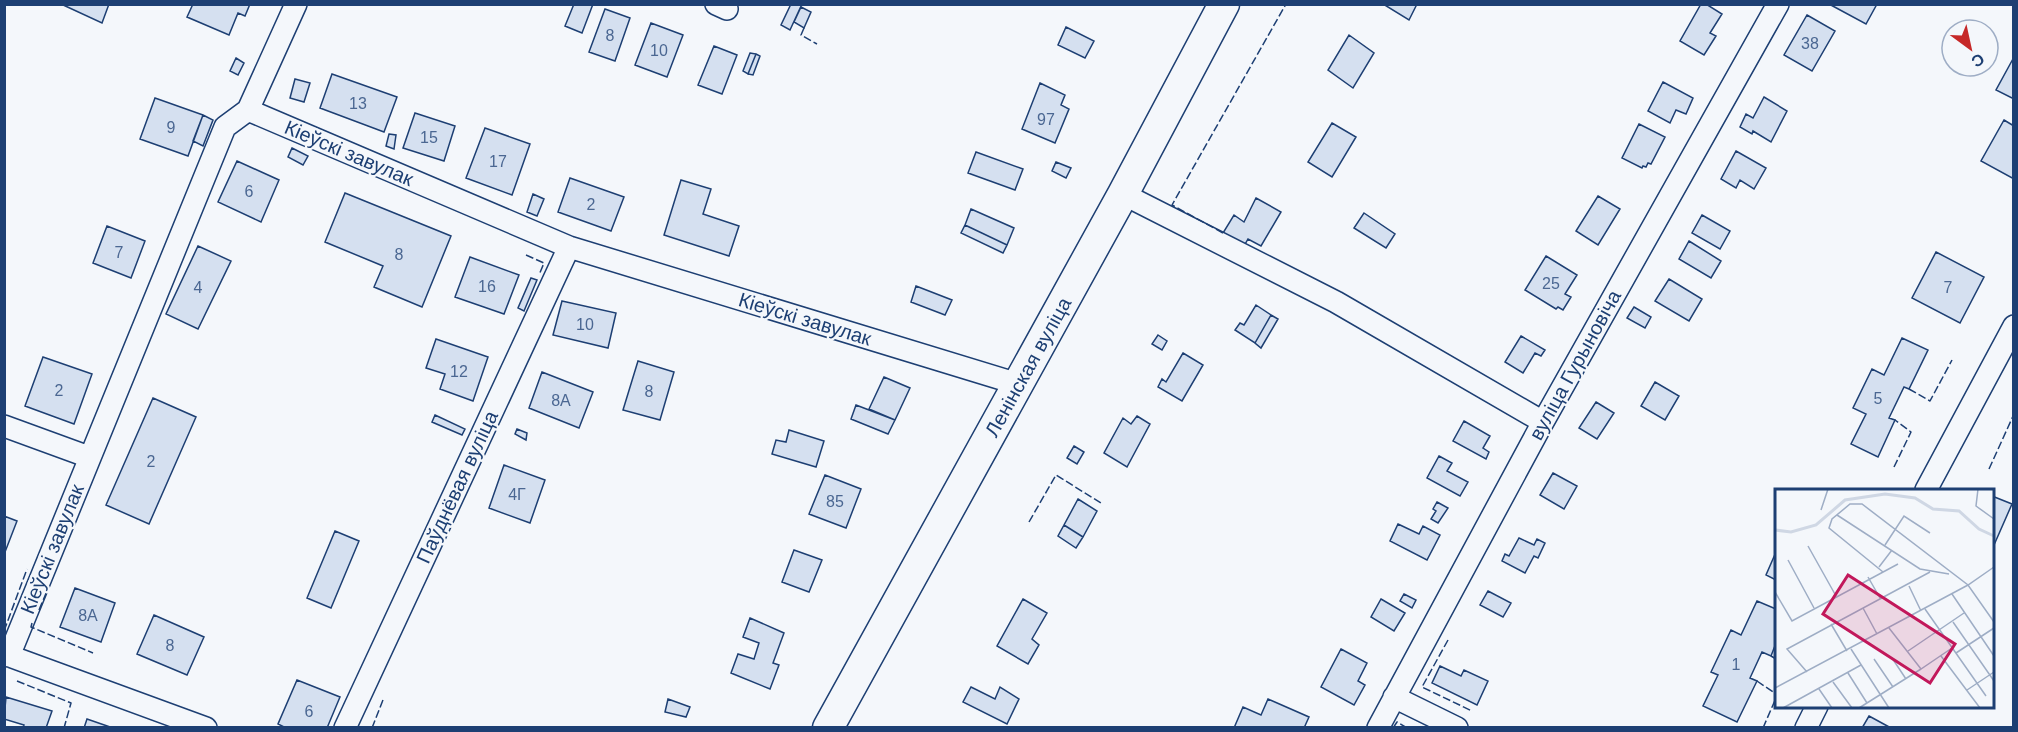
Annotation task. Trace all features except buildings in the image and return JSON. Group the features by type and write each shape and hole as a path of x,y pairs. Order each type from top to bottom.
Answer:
{"main road":[{"name":"Ленінская вуліца","path":"828,728 1123,194 1224,4"}],"street":[{"path":"248,110 296,4"},
{"name":"вуліца Гурыновіча","path":"1378,728 1543,422 1778,4"},
{"name":"Кіеўскі завулак","path":"7,655 225,127 248,110 569,247 1018,384"},
{"path":"1123,194 1336,302 1543,422"},
{"name":"Паўднёвая вуліца","path":"345,728 569,247"},
{"path":"1927,489 2008,348 2013,326"},
{"path":"4,426 89,458"},
{"path":"7,655 206,728"},
{"path":"1394,697 1457,728"},
{"path":"1806,728 1815,708"}],"fence":[{"path":"1223,233 1172,205 1286,4"},
{"path":"804,28 801,35 817,44"},
{"path":"526,255 544,263 539,275"},
{"path":"1909,389 1930,401 1952,360"},
{"path":"1989,469 2014,414"},
{"path":"1894,467 1911,432 1895,420"},
{"path":"1029,522 1056,475 1101,503"},
{"path":"4,631 27,569"},
{"path":"39,610 47,591"},
{"path":"32,623 31,627 93,653"},
{"path":"1448,640 1422,687 1472,711"},
{"path":"1771,656 1775,658"},
{"path":"17,681 71,703 64,728"},
{"path":"1757,681 1775,693"},
{"path":"372,728 383,700"},
{"path":"1763,728 1775,700"},
{"path":"1393,728 1397,722 1407,728"}]}
